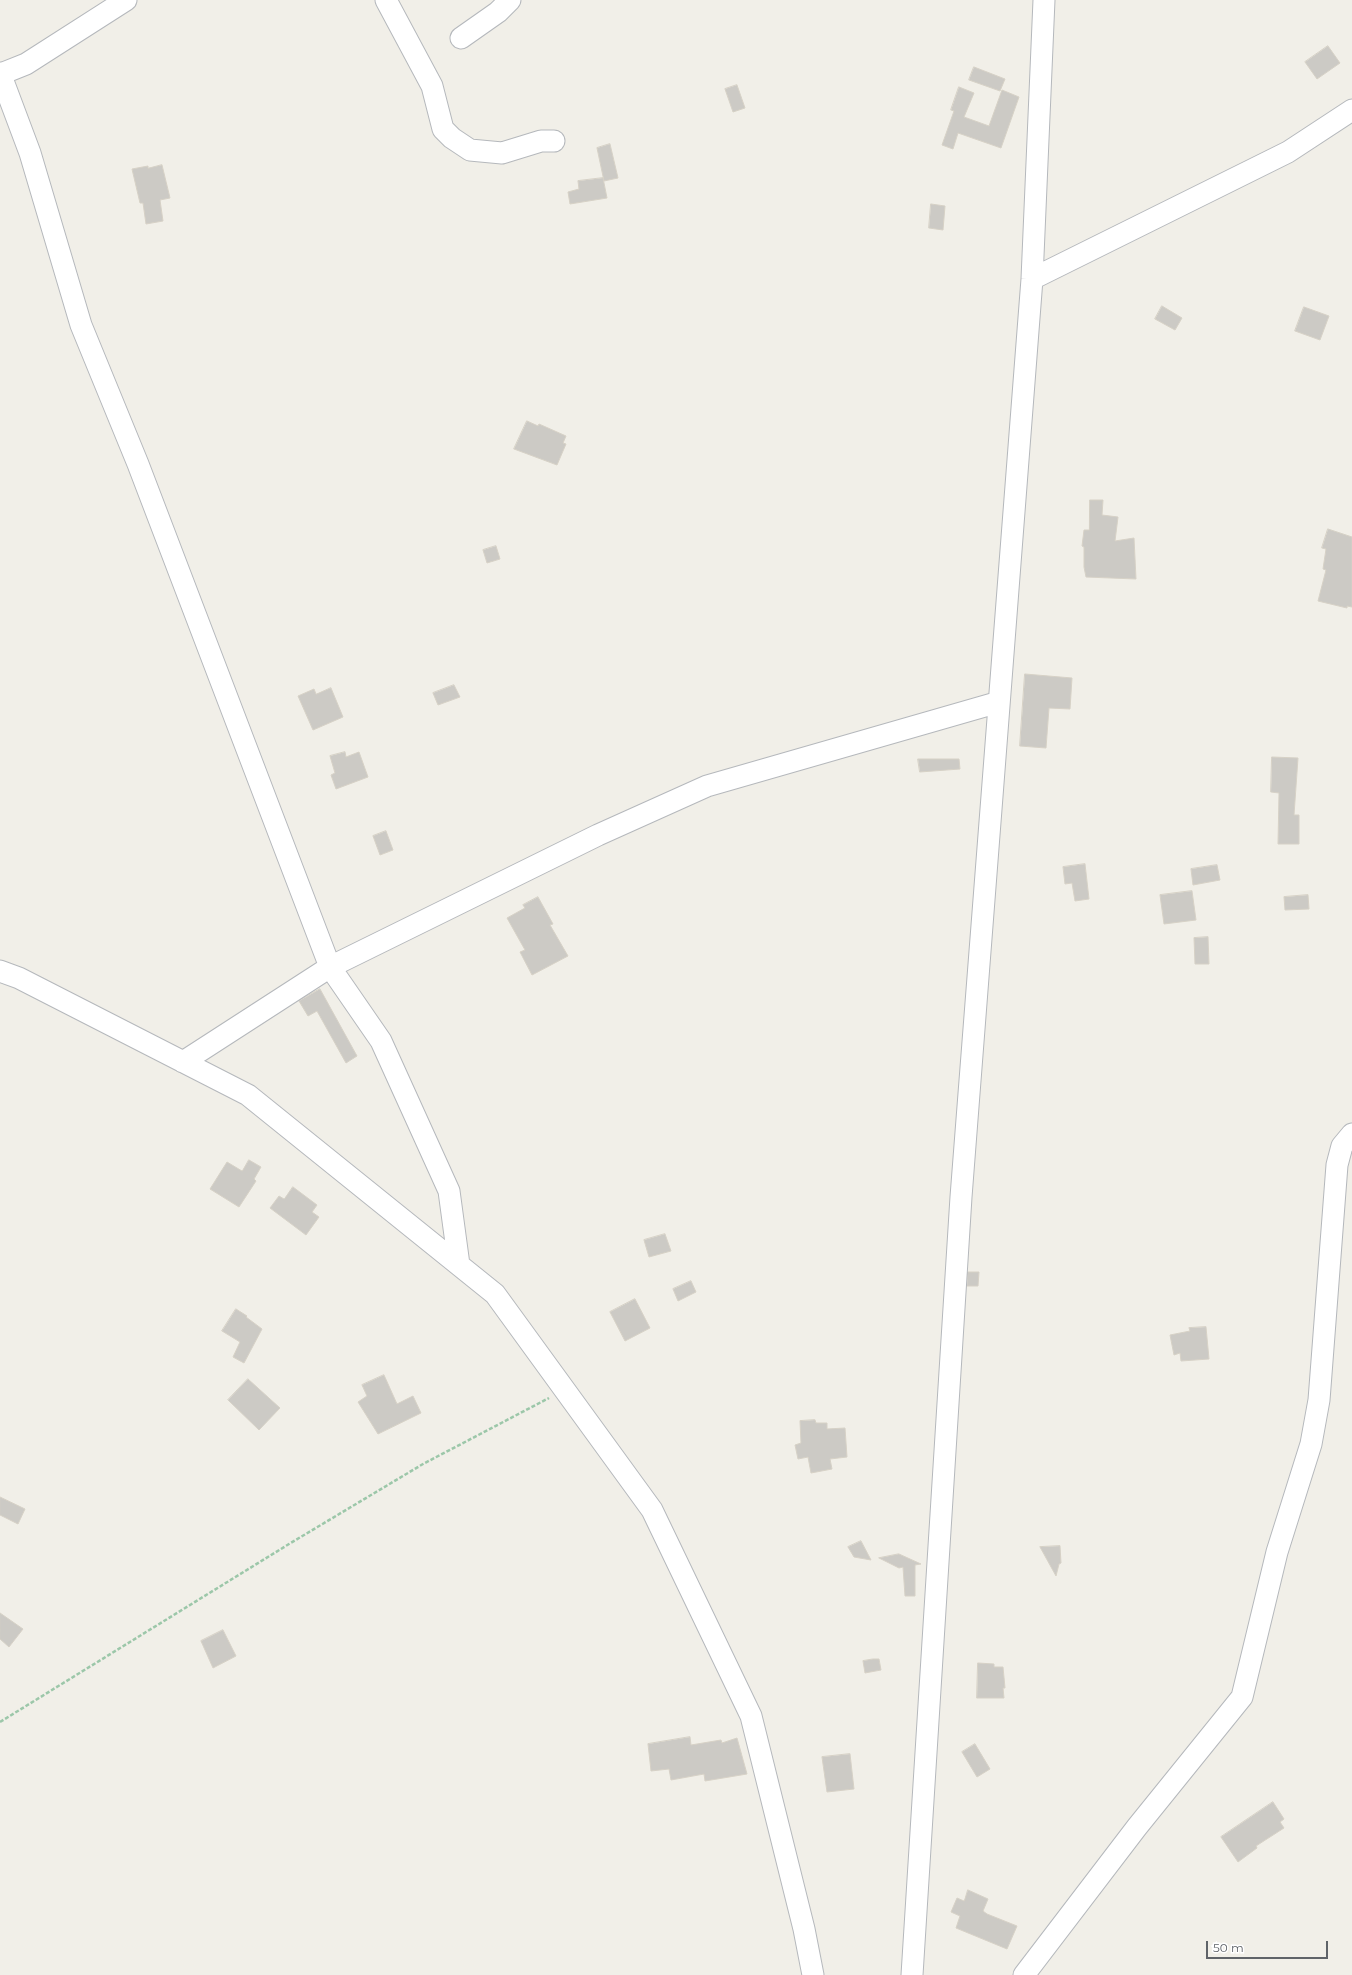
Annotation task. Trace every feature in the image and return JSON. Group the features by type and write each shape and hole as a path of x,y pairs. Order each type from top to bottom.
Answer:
{"street":[{"path":"126,0 26,64 0,74 30,153 81,325 138,464 330,967 381,1041 449,1191 459,1264"},
{"path":"386,0 432,86 444,129 452,138 470,150 502,153 540,142 554,141"},
{"path":"461,38 498,12 510,0"},
{"path":"912,1975 961,1197 1032,278 1044,0"},
{"path":"1032,278 1288,152 1352,110"},
{"path":"184,1062 330,967 598,835 707,786 999,702"},
{"path":"0,971 19,978 248,1095 495,1294 652,1510 751,1716 804,1929 813,1975"},
{"path":"1024,1975 1137,1827 1242,1697 1277,1552 1310,1444 1319,1400 1337,1165 1342,1146 1352,1134"}],"path":[{"path":"0,1722 289,1544 423,1464 565,1389"}],"building":[{"path":"1328,46 1340,63 1317,79 1305,62"},
{"path":"974,67 1005,79 1000,91 969,80"},
{"path":"737,85 745,108 733,112 725,89"},
{"path":"959,87 974,93 964,117 989,126 1002,90 1019,97 1001,148 958,133 953,149 942,145 954,111 951,110"},
{"path":"610,144 618,178 604,181 597,148"},
{"path":"162,165 170,198 160,200 163,221 146,224 143,203 140,203 132,169"},
{"path":"603,178 607,198 570,204 568,192 579,189 578,181"},
{"path":"931,204 945,206 943,230 929,228"},
{"path":"1162,306 1182,318 1175,330 1155,319"},
{"path":"1304,307 1329,316 1320,340 1295,331"},
{"path":"527,421 538,426 539,424 566,436 563,443 566,444 557,465 514,449"},
{"path":"1090,500 1103,500 1102,515 1118,517 1115,541 1134,538 1136,579 1086,577 1084,567 1084,547 1082,546 1084,530 1089,530"},
{"path":"1328,529 1352,537 1352,607 1347,606 1347,608 1318,601 1326,570 1323,569 1326,549 1322,548"},
{"path":"496,546 500,559 487,563 483,550"},
{"path":"1025,674 1072,678 1070,709 1049,708 1046,748 1020,746"},
{"path":"454,685 460,697 438,705 433,693"},
{"path":"331,688 343,717 313,730 298,696 314,689 316,694"},
{"path":"345,752 346,757 359,752 368,777 336,789 331,775 335,773 330,756"},
{"path":"1272,757 1298,758 1294,815 1299,815 1299,844 1278,844 1279,793 1271,792"},
{"path":"918,759 959,759 960,769 920,772"},
{"path":"386,831 393,850 380,855 373,836"},
{"path":"1085,864 1089,899 1075,901 1072,883 1065,884 1063,867"},
{"path":"1217,865 1220,880 1193,885 1191,869"},
{"path":"1192,891 1196,920 1164,924 1160,895"},
{"path":"1308,895 1309,909 1285,910 1284,897"},
{"path":"538,897 553,924 550,925 568,956 532,975 520,952 525,950 507,918 525,908 523,905"},
{"path":"1208,937 1209,964 1195,964 1194,938"},
{"path":"320,989 357,1056 346,1063 317,1011 308,1016 299,1001"},
{"path":"249,1160 261,1167 254,1179 256,1181 239,1207 210,1189 227,1162 242,1171"},
{"path":"293,1187 317,1205 312,1212 319,1217 306,1235 270,1208 279,1196 284,1199"},
{"path":"665,1234 671,1251 649,1257 644,1240"},
{"path":"968,1272 979,1272 978,1286 967,1286"},
{"path":"691,1281 696,1292 678,1301 673,1289"},
{"path":"635,1299 650,1328 625,1341 610,1312"},
{"path":"236,1309 262,1329 244,1363 233,1357 240,1342 222,1331"},
{"path":"1206,1327 1209,1359 1181,1361 1180,1353 1174,1355 1170,1335 1190,1331 1189,1328"},
{"path":"384,1375 397,1404 413,1396 421,1413 378,1434 358,1402 367,1396 362,1385"},
{"path":"248,1379 280,1408 259,1430 228,1400"},
{"path":"815,1420 816,1423 827,1423 827,1429 845,1428 847,1457 830,1459 832,1469 811,1473 808,1457 798,1459 795,1445 801,1443 800,1421"},
{"path":"0,1497 25,1509 18,1524 0,1515"},
{"path":"861,1541 871,1560 854,1557 848,1547"},
{"path":"1060,1546 1061,1563 1059,1564 1056,1576 1040,1547"},
{"path":"899,1554 921,1564 915,1565 915,1596 905,1596 903,1567 899,1568 879,1558"},
{"path":"0,1613 23,1629 9,1647 0,1639"},
{"path":"223,1630 236,1656 213,1668 201,1641"},
{"path":"879,1659 881,1670 865,1673 863,1661"},
{"path":"978,1663 994,1664 994,1667 1003,1667 1005,1688 1003,1688 1004,1698 977,1698"},
{"path":"690,1737 691,1745 721,1740 722,1743 737,1738 747,1774 705,1781 704,1774 671,1780 669,1769 651,1771 648,1744"},
{"path":"975,1744 990,1769 977,1777 962,1752"},
{"path":"850,1754 854,1789 827,1792 822,1757"},
{"path":"1273,1802 1284,1819 1280,1822 1284,1828 1256,1846 1257,1848 1238,1862 1221,1837"},
{"path":"968,1890 988,1899 983,1911 987,1914 1017,1926 1007,1949 956,1928 960,1916 951,1912 957,1898 964,1901"}]}
